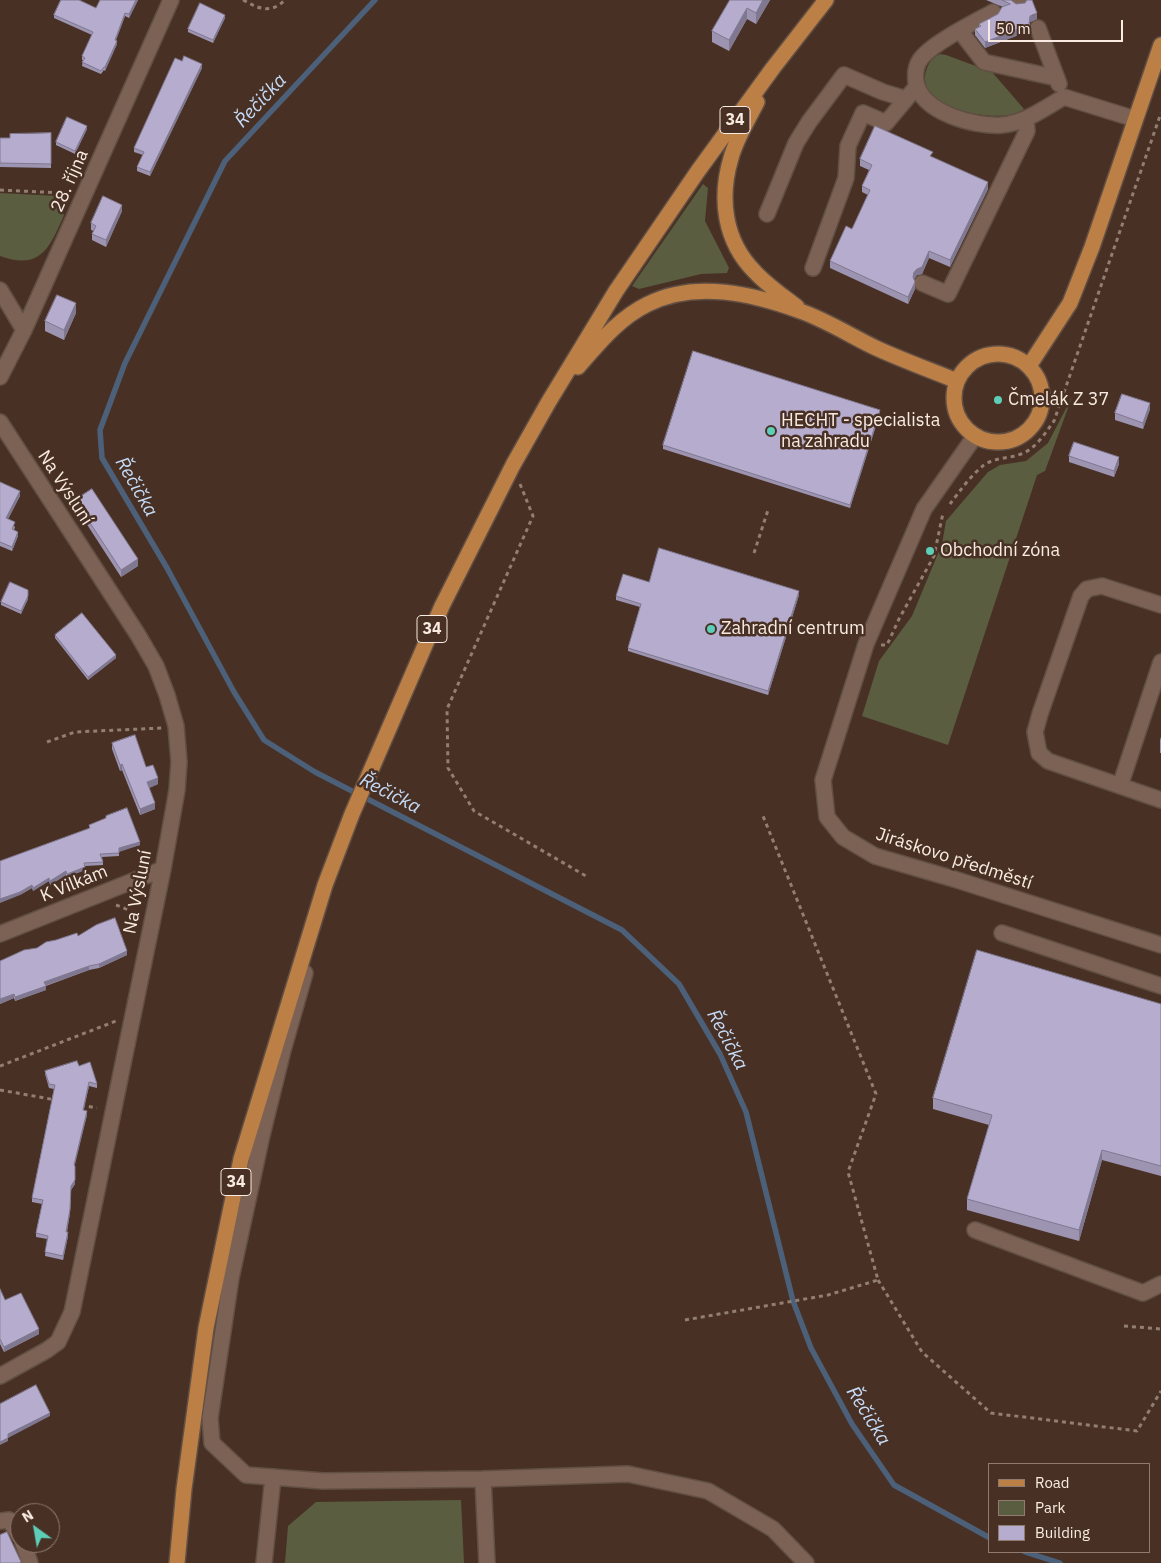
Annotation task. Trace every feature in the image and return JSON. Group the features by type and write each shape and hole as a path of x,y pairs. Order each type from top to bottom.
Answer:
{"main road":[{"name":"34","path":"177,1563 184,1488 205,1337 222,1244 241,1159 325,885 352,814 442,606 512,465 548,403 616,290 698,171 773,68 826,0"},
{"path":"1029,366 1070,303 1092,248 1161,45"},
{"path":"773,68 731,156 724,195 725,214 734,243 743,258 755,272 802,311"},
{"path":"548,403 610,331 629,315 667,296 687,293 736,292 802,311 877,348 957,381"},
{"path":"992,354 1006,354 1018,358 1029,366 1038,378 1042,392 1042,406 1037,419 1028,431 1016,438 1002,442 988,442 964,428 957,416 954,389 957,381 968,366 979,358 992,354"}],"street":[{"name":"28. října","path":"0,377 24,330 171,0"},
{"path":"993,12 932,47 920,60 915,74 917,86 923,98 933,107 966,122 1004,125 1026,119 1064,97 1135,119"},
{"path":"1038,28 1064,97"},
{"path":"960,31 984,62 1057,78"},
{"path":"767,214 800,136 808,122 844,75 883,92 906,99"},
{"path":"813,268 846,178 848,146 863,113 886,123 917,86"},
{"path":"922,283 948,294 1026,131 1026,119"},
{"path":"0,290 24,330"},
{"name":"Na Výsluní","path":"0,422 156,666 167,695 170,727 179,762 177,790 163,869 128,1018 113,1111 69,1320 58,1342 0,1376"},
{"name":"Jiráskovo předměstí","path":"975,436 924,508 866,644 824,780 827,817 843,837 875,856 954,879 1161,945"},
{"path":"1161,605 1102,586 1088,589 1081,596 1035,732 1039,753 1048,761 1161,800"},
{"path":"1120,786 1161,662"},
{"name":"K Vilkám","path":"0,934 163,869"},
{"path":"325,885 314,943 283,1050 242,1223 220,1344 210,1418 212,1443 246,1475 323,1481 483,1479 628,1474 708,1491 773,1529 806,1563"},
{"path":"1002,933 1161,986"},
{"path":"975,1230 1143,1293 1161,1284"},
{"path":"264,1563 273,1477"},
{"path":"483,1479 487,1563"}],"path":[{"path":"243,0 253,6 264,9 279,6 285,0"},
{"path":"866,644 887,645 899,619 934,556 942,514 951,502 983,466 996,458 1022,454 1030,449 1038,443 1054,421 1161,113"},
{"path":"0,190 63,193"},
{"path":"512,465 533,516 447,709 448,768 474,811 586,876"},
{"path":"754,553 768,510"},
{"path":"47,742 81,732 170,727"},
{"path":"763,816 876,1094 848,1172 878,1280 922,1352 992,1413 1137,1431 1161,1391"},
{"path":"111,904 129,910 136,917 140,926"},
{"path":"0,1066 128,1018"},
{"path":"0,1090 57,1101"},
{"path":"76,1104 113,1111"},
{"path":"685,1320 828,1295 878,1280"},
{"path":"1124,1326 1161,1328"}],"green space":[{"path":"940,54 992,72 1024,109 1004,116 991,116 963,111 940,102 930,93 925,79 929,63"},
{"path":"703,184 708,188 705,221 729,268 727,273 701,274 639,289 632,286"},
{"path":"0,193 57,196 64,215 48,246 35,258 14,260 0,256"},
{"path":"1072,397 1045,471 1037,475 948,745 862,716 879,661 912,616 942,544 946,521 988,472 1000,465 1026,461 1048,443"},
{"path":"461,1500 464,1563 285,1563 288,1526 316,1502"}],"building":[{"path":"61,0 79,0 96,8 100,0 136,0 129,14 125,13 115,40 117,41 105,67 101,71 82,62 85,58 82,56 93,32 54,15"},
{"path":"730,0 763,0 756,13 747,8 729,40 712,31"},
{"path":"1002,0 1011,0 1016,4 1032,0 1037,13 1030,16 1029,25 985,42 975,29 981,26 979,24 998,14 1002,7 1010,4"},
{"path":"200,3 225,15 213,40 188,29"},
{"path":"184,56 202,64 150,172 137,167 144,152 134,148 175,58 182,61"},
{"path":"67,117 87,126 75,151 56,142"},
{"path":"875,126 933,152 930,156 988,182 950,260 929,251 922,267 914,272 915,282 908,297 830,261 846,226 852,229 870,190 862,186 872,165 860,159"},
{"path":"51,133 51,164 0,163 0,138 10,138 10,134"},
{"path":"103,196 122,205 106,240 92,234 96,226 91,223"},
{"path":"57,295 76,303 64,330 45,321"},
{"name":"HECHT - specialista na zahradu","path":"693,351 880,410 850,505 663,445"},
{"path":"1122,394 1150,403 1143,423 1115,413"},
{"path":"1074,442 1119,457 1114,471 1069,456"},
{"path":"0,482 20,491 6,518 15,522 12,529 18,532 12,547 0,542"},
{"path":"92,489 138,559 121,570 75,500"},
{"name":"Zahradní centrum","path":"659,548 799,591 768,691 628,648 641,604 616,596 623,574 649,582"},
{"path":"10,582 28,590 28,596 21,611 1,602"},
{"path":"82,613 116,655 88,677 55,635"},
{"path":"135,735 146,767 153,765 158,778 147,782 155,803 140,809 112,743"},
{"path":"127,808 140,842 119,848 119,853 100,854 103,862 84,863 85,867 67,874 66,871 50,881 49,878 33,888 32,885 20,892 0,899 0,861 90,828 89,825"},
{"path":"115,918 127,951 99,964 44,982 46,986 15,997 14,994 0,999 0,961 24,950 37,948 46,942 77,933 78,936 96,925"},
{"path":"977,950 1161,1004 1161,1166 1102,1150 1079,1230 967,1199 992,1115 933,1098"},
{"path":"77,1061 79,1066 90,1062 97,1084 89,1082 83,1110 87,1111 74,1165 75,1180 71,1186 66,1232 68,1232 63,1256 45,1252 48,1236 36,1233 43,1200 32,1198 55,1085 49,1084 45,1071"},
{"path":"0,1289 5,1300 21,1293 39,1329 4,1347 0,1339"},
{"path":"36,1385 50,1413 8,1434 8,1438 0,1442 0,1404"},
{"path":"7,1532 10,1538 10,1553 17,1553 20,1563 0,1563 0,1535"}],"waterway":[{"name":"Řečička","path":"375,0 225,161 125,363 100,430 102,458 167,568 234,692 264,740 315,772 622,930 679,984 720,1054 746,1112 793,1301 811,1348 852,1424 894,1485 988,1537"},
{"name":"Řečička","path":"1028,1553 1060,1563"}],"place":[{"name":"Čmelák Z 37","path":"998,400"},
{"name":"HECHT - specialista na zahradu","path":"771,431"},
{"name":"Obchodní zóna","path":"930,551"},
{"name":"Zahradní centrum","path":"711,629"}]}
